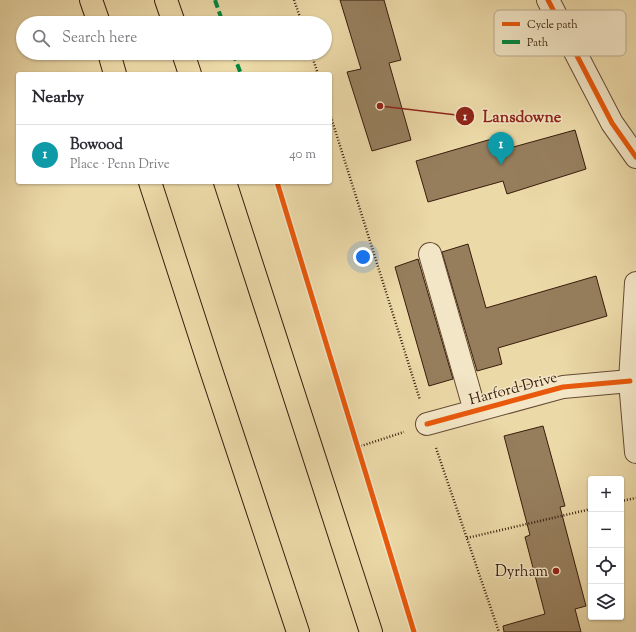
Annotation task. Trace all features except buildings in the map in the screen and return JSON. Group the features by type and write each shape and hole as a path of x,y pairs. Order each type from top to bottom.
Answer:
{"highway":[{"path":"91,0 97,16"},
{"path":"166,0 172,16"},
{"path":"110,60 114,72"},
{"path":"185,60 189,72"},
{"path":"151,184 298,632"},
{"path":"226,184 371,632"}],"street":[{"path":"548,0 553,10"},
{"path":"577,56 612,123 636,157"},
{"path":"430,254 475,411"},
{"path":"636,283 630,381 636,452"},
{"name":"Harford Drive","path":"428,424 563,387 630,381"}],"path":[{"path":"294,0 300,16"},
{"path":"313,60 317,72"},
{"path":"332,120 428,424 499,632"},
{"path":"358,447 428,424"},
{"path":"624,501 636,498"},
{"path":"467,538 588,510"}],"marked path":[{"path":"215,0 221,16"},
{"path":"236,60 240,72"}],"cycle path":[{"path":"548,0 553,10"},
{"path":"577,56 612,123 636,157"},
{"path":"278,184 414,632"},
{"path":"427,424 563,387 630,381"}],"place":[{"name":"Lansdowne","path":"380,106"},
{"name":"Bowood","path":"501,165"},
{"name":"Dyrham","path":"556,571"}]}
